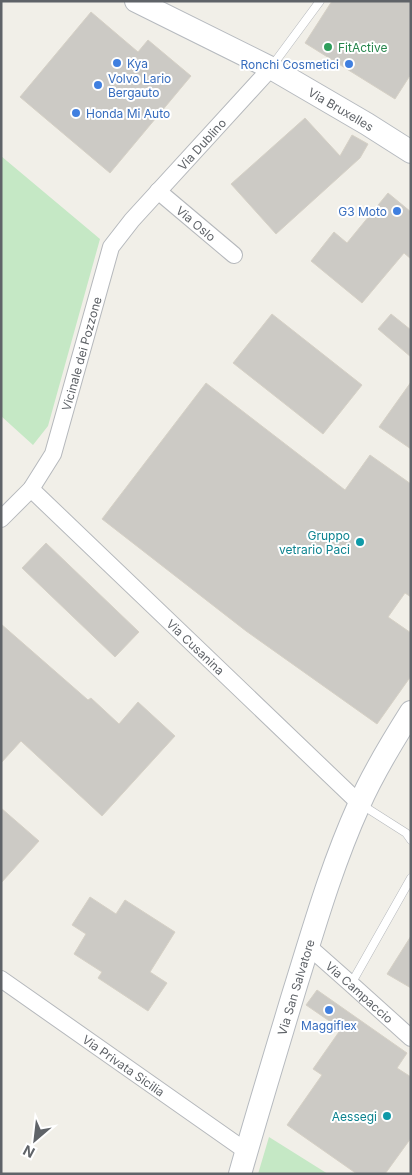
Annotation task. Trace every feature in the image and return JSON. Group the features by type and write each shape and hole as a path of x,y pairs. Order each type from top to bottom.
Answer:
{"street":[{"name":"Via Bruxelles","path":"136,1 271,68 411,152"},
{"name":"Via Dublino","path":"132,220 271,68"},
{"name":"Via Oslo","path":"158,191 234,255"},
{"name":"Vicinale dei Pozzone","path":"1,519 31,489 53,454 111,247 132,220"},
{"name":"Via Cusanina","path":"31,489 359,803"},
{"name":"Via San Salvatore","path":"240,1174 308,946 335,863 359,803 386,752 411,712"},
{"name":"Via Campaccio","path":"308,946 411,1038"},
{"name":"Via Privata Sicilia","path":"1,978 246,1151"}],"lane":[{"path":"271,68 320,1"},
{"path":"359,803 406,832 411,840"},
{"path":"352,984 411,878"}],"green space":[{"path":"1,156 100,239 48,426 33,445 1,416"},
{"path":"269,1137 328,1174 258,1174"}],"building":[{"path":"332,1 411,1 411,74 395,99 305,43"},
{"path":"91,12 138,52 148,40 191,76 110,173 20,97"},
{"path":"305,118 340,156 352,135 368,144 360,158 276,234 231,184"},
{"path":"388,193 411,212 411,259 404,253 362,303 311,261 334,232 347,243"},
{"path":"272,314 362,385 323,434 233,363"},
{"path":"391,314 411,330 411,357 378,329"},
{"path":"411,382 411,449 379,427"},
{"path":"206,383 345,490 370,455 411,484 411,597 405,593 388,617 411,633 411,676 377,724 246,631 102,519"},
{"path":"46,543 139,632 115,657 22,568"},
{"path":"1,624 88,700 91,698 119,724 138,702 175,736 102,816 21,741 1,763"},
{"path":"1,808 39,841 1,883"},
{"path":"90,897 116,914 125,900 175,932 150,972 167,983 148,1011 98,978 102,972 74,954 86,934 72,925"},
{"path":"411,936 411,988 387,974"},
{"path":"317,990 407,1053 397,1068 411,1077 411,1138 385,1174 357,1174 287,1125 322,1075 313,1069 341,1029 306,1005"}],"place":[{"name":"FitActive","path":"328,47"},
{"name":"Kya","path":"117,63"},
{"name":"Ronchi Cosmetici","path":"349,64"},
{"name":"Volvo Lario Bergauto","path":"98,85"},
{"name":"Honda Mi Auto","path":"76,113"},
{"name":"G3 Moto","path":"397,211"},
{"name":"Gruppo vetrario Paci","path":"360,542"},
{"name":"Maggiflex","path":"329,1010"},
{"name":"Aessegi","path":"387,1116"}]}
